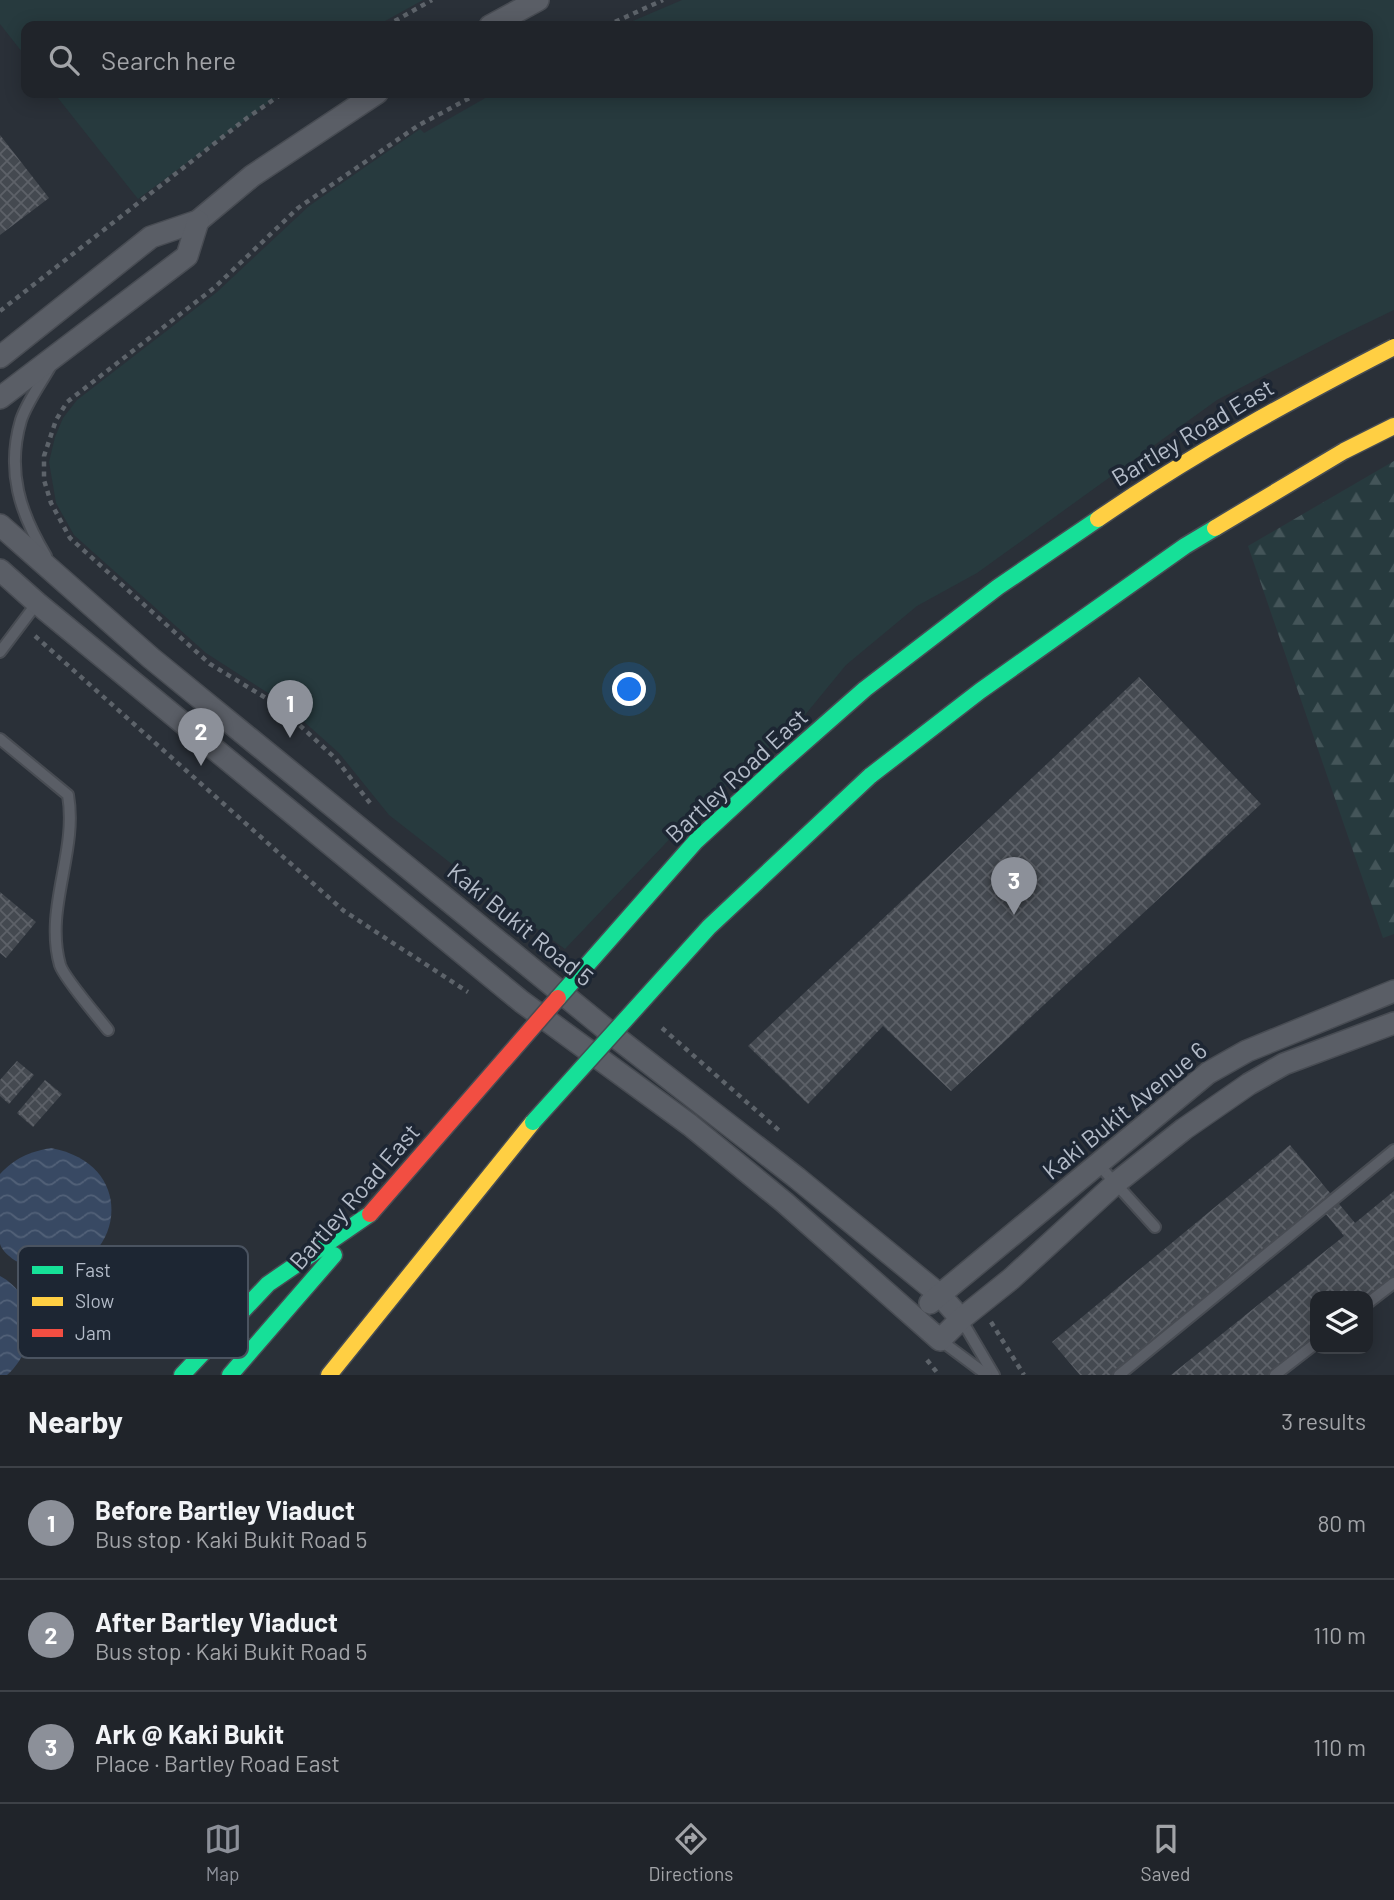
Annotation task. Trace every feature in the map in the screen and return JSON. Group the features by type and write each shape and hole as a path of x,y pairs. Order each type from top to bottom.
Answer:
{"highway":[{"name":"Bartley Road East","path":"248,1354 696,841 865,689 998,587 1144,487 1315,387 1394,347"},
{"path":"329,1375 533,1122 709,927 870,776 981,691 1185,546 1394,426"},
{"path":"248,1305 268,1284 370,1214"},
{"path":"182,1375 198,1358"},
{"name":"Bartley Road East","path":"230,1375 245,1358"}],"street":[{"path":"499,21 538,0"},
{"path":"0,357 152,237 198,221 252,176 369,98"},
{"path":"0,398 187,256 198,221"},
{"name":"Kaki Bukit Road 5","path":"0,525 151,658 613,1035 797,1178 940,1295 961,1318"},
{"path":"0,570 522,1002 690,1125 774,1193 940,1340"},
{"name":"Kaki Bukit Avenue 6","path":"915,1316 1208,1073 1248,1051 1394,991"},
{"name":"Kaki Bukit Avenue 6","path":"940,1340 961,1318 1011,1279 1116,1183 1184,1129 1249,1084 1284,1064 1394,1023"}],"lane":[{"path":"54,570 28,526 15,483 21,419 55,358"},
{"path":"0,652 37,603"},
{"path":"0,739 68,795 71,814 54,922 61,968 108,1030"},
{"path":"1119,1375 1394,1150"},
{"path":"1098,1164 1155,1227"},
{"path":"1373,1299 1394,1283"},
{"name":"Kaki Bukit Road 5","path":"961,1318 995,1375"},
{"path":"940,1340 987,1375"},
{"path":"1275,1375 1310,1348"}],"path":[{"path":"395,21 432,0"},
{"path":"617,21 663,0"},
{"path":"0,311 276,98"},
{"path":"375,809 335,758 279,706 210,664 70,538 51,503 44,481 44,456 56,420 67,402 214,288 298,208 419,125 470,98"},
{"path":"467,882 564,954"},
{"path":"651,1020 788,1138"},
{"path":"985,1312 1024,1375"}],"green space":[{"path":"0,0 423,0 385,21 21,21 21,51 0,24"},
{"path":"682,0 1394,0 1394,310 1217,400 977,573 917,606 846,665 805,715 682,826 565,949 389,815 339,753 282,702 206,653 74,535 56,503 49,462 63,418 77,400 217,292 309,206 420,129 424,133 485,98 1373,98 1373,21 633,21"},
{"path":"58,98 275,98 138,199"},
{"path":"1394,461 1394,934 1383,938 1248,546"}],"water":[{"path":"51,1148 83,1160 102,1178 111,1201 110,1224 100,1246 18,1246 18,1262 2,1248 0,1174 23,1156"},
{"path":"0,1276 18,1292 18,1358 20,1358 7,1375 0,1375"}],"building":[{"path":"0,135 49,198 0,235"},
{"path":"1139,677 1261,804 951,1091 883,1026 808,1104 748,1046"},
{"path":"0,892 36,922 6,958 0,953"},
{"path":"17,1061 34,1075 9,1104 0,1096 0,1080"},
{"path":"45,1080 62,1094 33,1127 17,1113"},
{"path":"1290,1145 1355,1223 1394,1191 1394,1285 1373,1303 1373,1291 1310,1291 1310,1354 1285,1375 1171,1375 1344,1236 1325,1213 1123,1375 1080,1375 1052,1342"}],"traffic: fast":[{"path":"558,998 696,841 773,770 865,689 998,587 1098,519"},
{"path":"870,776 980,691 1185,546 1215,528"},
{"path":"533,1122 709,927 870,776"},
{"path":"248,1305 268,1284 370,1214"},
{"path":"248,1354 334,1255"},
{"path":"182,1375 198,1358"},
{"path":"230,1375 245,1358"}],"traffic: slow":[{"path":"1098,519 1243,428 1394,347"},
{"path":"1215,528 1344,451 1394,426"},
{"path":"329,1375 533,1122"}],"traffic: jam":[{"path":"370,1214 558,998"}],"place":[{"name":"Before Bartley Viaduct","path":"290,738"},
{"name":"After Bartley Viaduct","path":"201,766"},
{"name":"Ark @ Kaki Bukit","path":"1014,915"}]}
